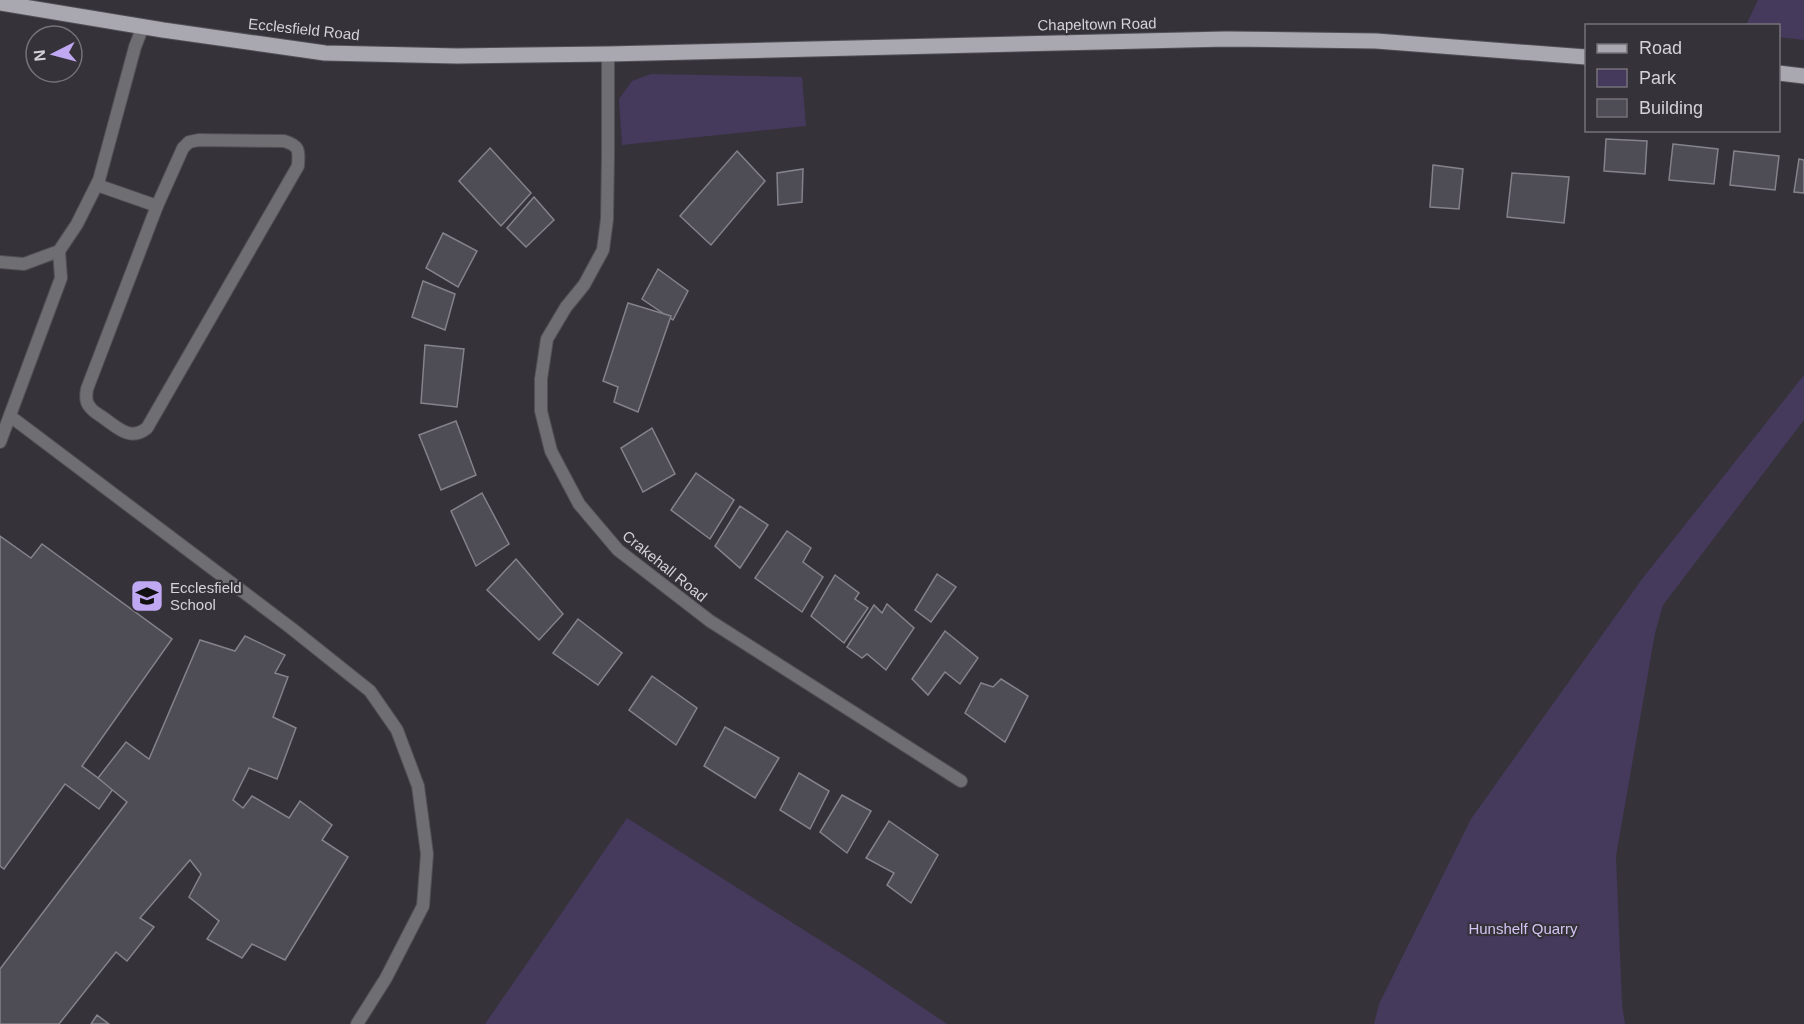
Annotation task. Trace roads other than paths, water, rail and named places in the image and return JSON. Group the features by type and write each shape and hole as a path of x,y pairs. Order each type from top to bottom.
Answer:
{"main road":[{"name":"Ecclesfield Road","path":"0,3 324,53 457,56 608,54"},
{"name":"Chapeltown Road","path":"608,54 1226,39 1376,41 1585,57"},
{"path":"1780,73 1804,76"}],"street":[{"path":"0,262 24,264 59,251 77,224 97,185 135,47 143,26"},
{"name":"Crakehall Road","path":"608,54 607,219 603,250 584,285 566,307 547,339 541,379 541,411 551,451 579,504 618,550 710,621 961,781"},
{"path":"189,141 284,141 293,144 299,152 298,166 147,428 140,433 132,434 122,431 90,407 86,400 87,389 157,206 183,148 189,141"},
{"path":"97,185 157,206"},
{"path":"0,442 61,278 59,251"},
{"path":"10,416 291,628 370,691 397,730 418,786 428,854 423,906 386,978 357,1024"}],"place":[{"name":"Ecclesfield School","path":"147,596"}],"park label":[{"name":"Hunshelf Quarry","path":"1523,928"}]}
